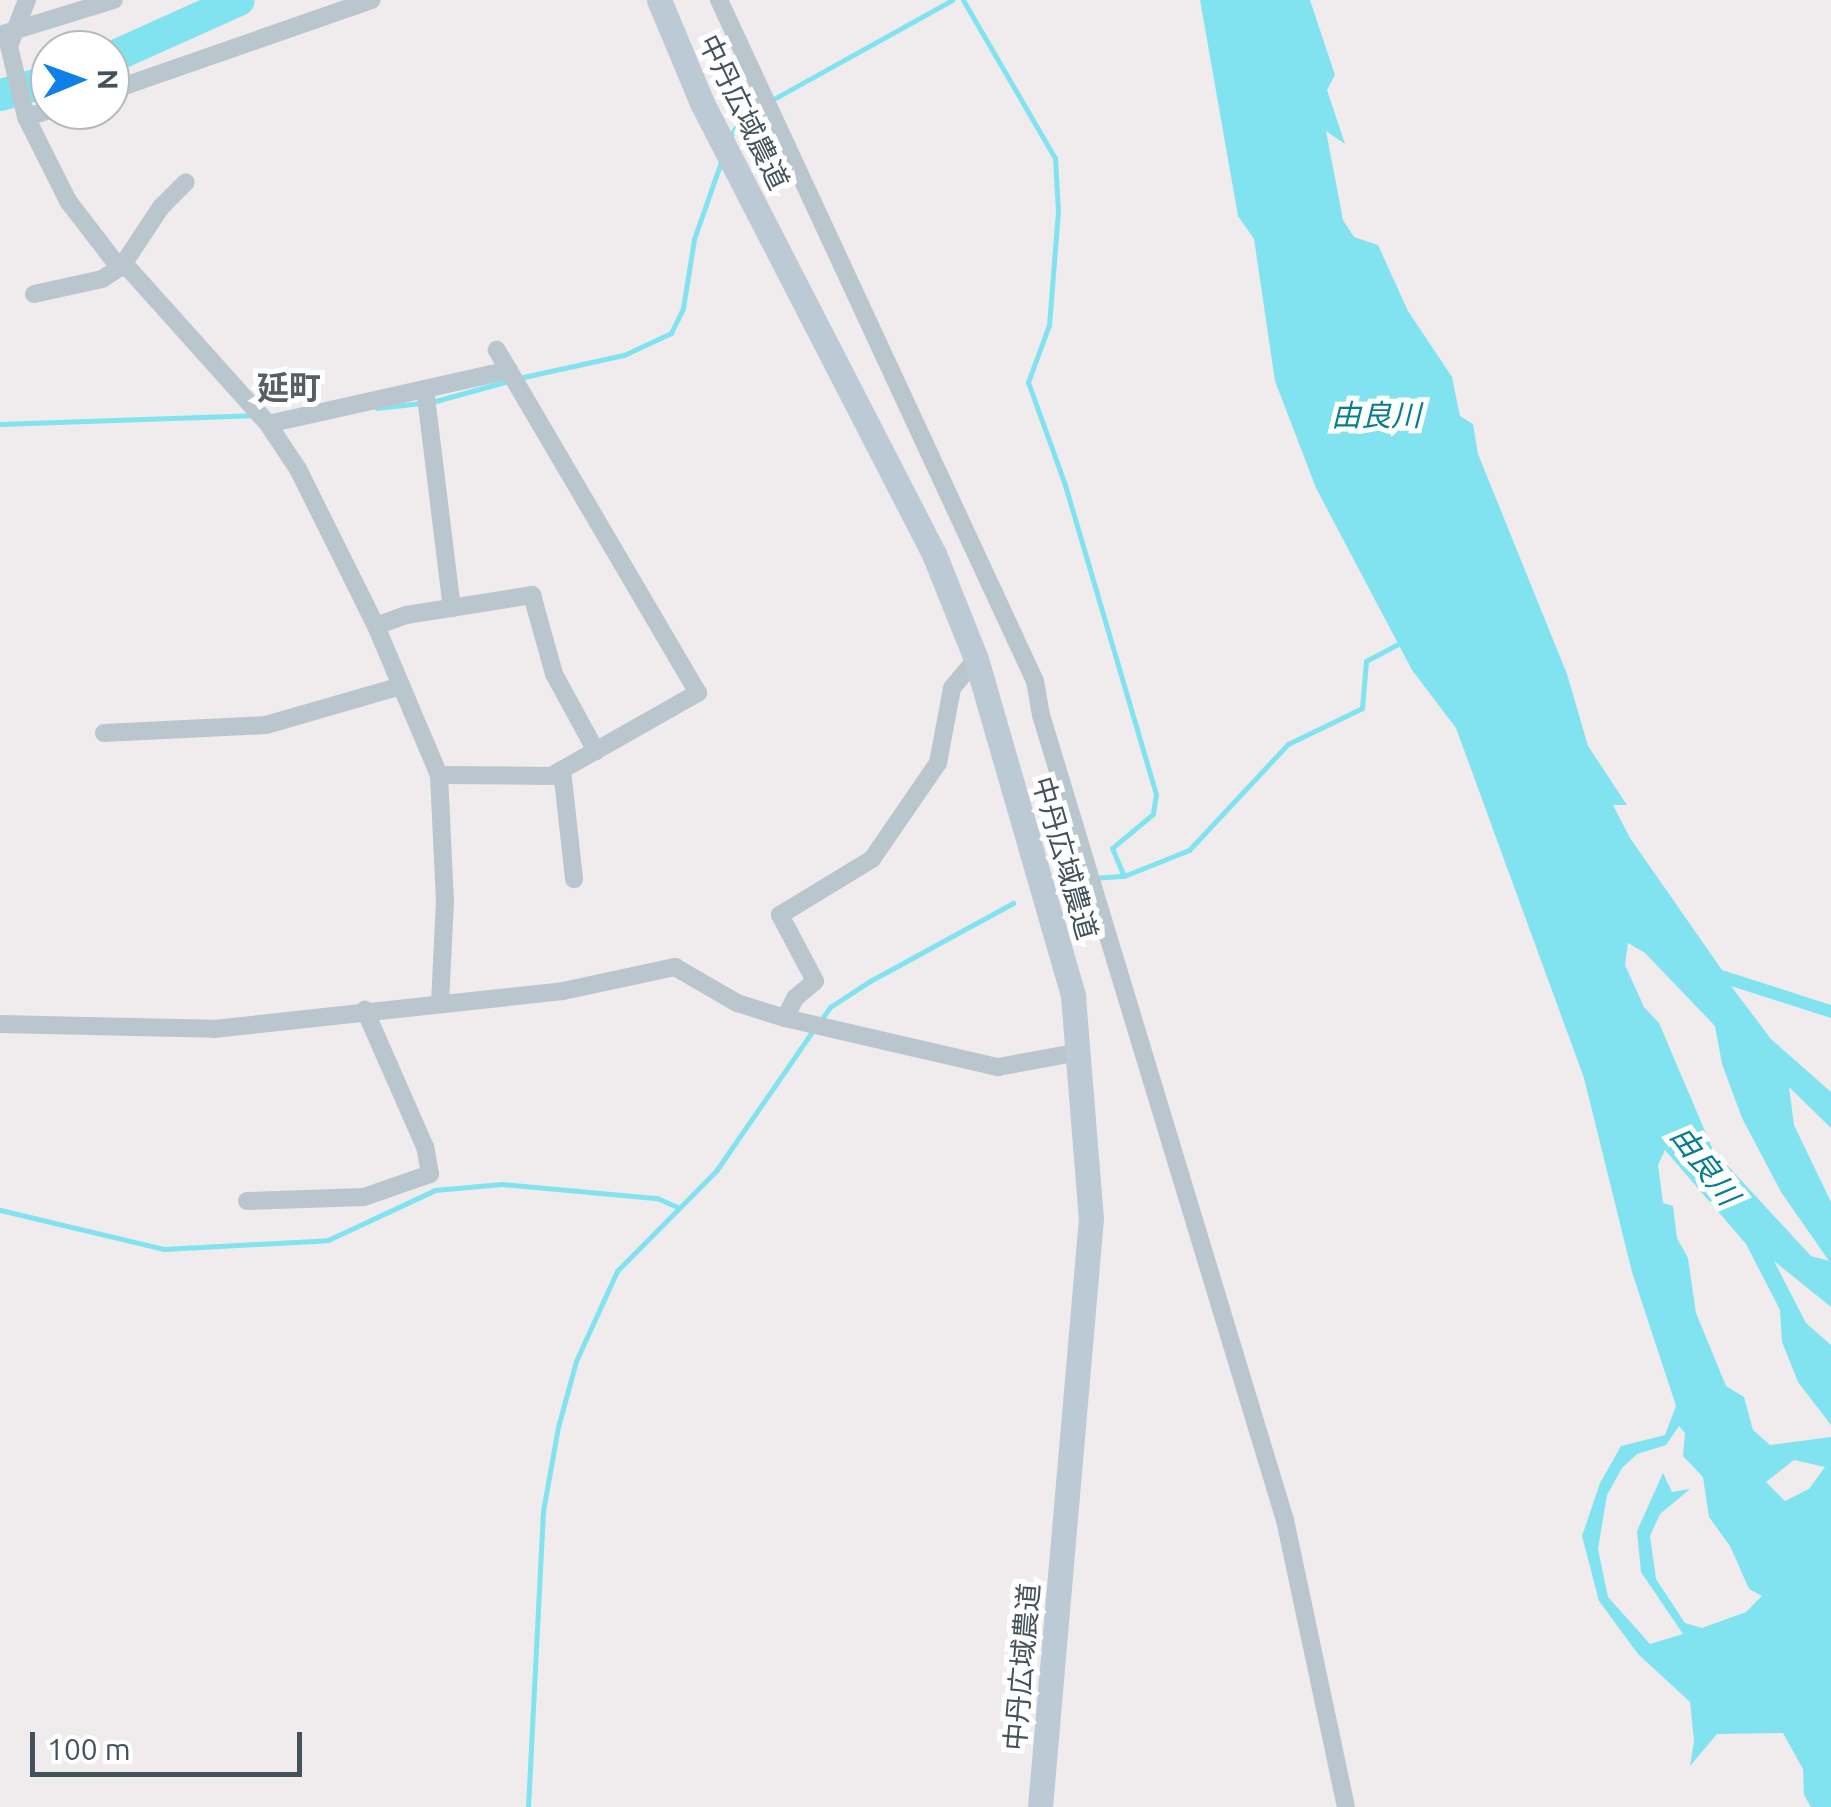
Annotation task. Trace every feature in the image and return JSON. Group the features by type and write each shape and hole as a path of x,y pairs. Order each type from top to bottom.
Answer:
{"street":[{"path":"26,0 9,37 25,112 68,201 122,266 268,424 298,469 376,626 440,775 444,901 440,1004"},
{"path":"9,37 114,0"},
{"path":"130,83 372,0"},
{"name":"中丹広域農道","path":"659,0 702,103 926,533 976,659 1063,958 1080,1052 1091,1218 1040,1807"},
{"path":"719,0 1036,681 1040,715 1285,1520 1346,1807"},
{"path":"25,112 30,112"},
{"path":"34,294 102,278 122,266 161,207 186,182"},
{"path":"440,775 551,776 698,693 497,350"},
{"path":"268,424 508,370"},
{"path":"425,388 452,608"},
{"path":"376,626 406,614 532,595 554,674 596,751"},
{"path":"793,1020 794,998 815,980 780,915 872,858 938,762 952,688 976,659"},
{"path":"104,733 266,725 401,686"},
{"path":"562,770 574,879"},
{"path":"0,1024 214,1029 563,991 675,967 737,1003 841,1033 998,1067 1080,1052"},
{"path":"247,1200 364,1196 430,1174 426,1147 366,1010"}],"water":[{"name":"由良川","path":"1200,0 1310,0 1335,75 1327,90 1345,144 1326,131 1343,220 1354,237 1378,245 1408,311 1452,377 1460,416 1473,424 1478,454 1567,674 1588,746 1627,805 1613,805 1630,838 1722,970 1831,1005 1831,1018 1731,986 1771,1039 1831,1092 1831,1128 1789,1087 1794,1125 1831,1202 1831,1307 1774,1261 1806,1323 1831,1345 1831,1425 1798,1382 1782,1342 1780,1310 1746,1244 1665,1150 1658,1165 1663,1203 1673,1206 1677,1238 1688,1258 1696,1313 1726,1386 1744,1397 1753,1430 1770,1445 1831,1437 1831,1807 1811,1807 1804,1795 1803,1769 1783,1733 1717,1734 1690,1766 1694,1741 1690,1702 1638,1654 1599,1601 1582,1536 1600,1483 1621,1446 1665,1435 1676,1406 1632,1272 1584,1078 1456,728 1412,670 1316,488 1275,381 1254,239 1238,216","holes":["1628,943 1645,953 1715,1026 1722,1064 1742,1118 1781,1192 1829,1261 1811,1256 1713,1150 1659,1023 1644,1007 1625,965","1679,1426 1685,1433 1683,1456 1703,1477 1709,1517 1730,1546 1749,1589 1762,1596 1746,1612 1702,1628 1685,1623 1656,1579 1650,1536 1660,1514 1690,1489 1672,1492 1663,1473 1637,1531 1641,1572 1683,1634 1650,1644 1608,1597 1598,1549 1607,1495 1622,1468 1637,1454 1666,1445","1794,1460 1825,1467 1809,1489 1785,1501 1766,1482"]}],"waterway":[{"path":"130,49 239,0"},
{"path":"729,138 743,116 952,0"},
{"path":"963,0 1055,158 1058,211 1049,325 1028,382 1065,485 1156,794 1153,814 1112,848 1124,876"},
{"path":"0,95 30,87"},
{"path":"519,378 624,355 671,333 683,308 694,239 721,162"},
{"path":"432,402 508,381"},
{"path":"377,408 421,403"},
{"path":"0,424 252,415"},
{"path":"1093,878 1124,876 1189,850 1288,744 1362,708 1366,661 1401,642"},
{"path":"821,1020 830,1007 870,981 1013,903"},
{"path":"528,1807 543,1511 558,1427 576,1361 617,1271 716,1171 814,1029"},
{"path":"0,1210 164,1249 328,1240 435,1190 502,1184 657,1198 679,1208"}],"district":[{"name":"延町","path":"289,387"}]}
